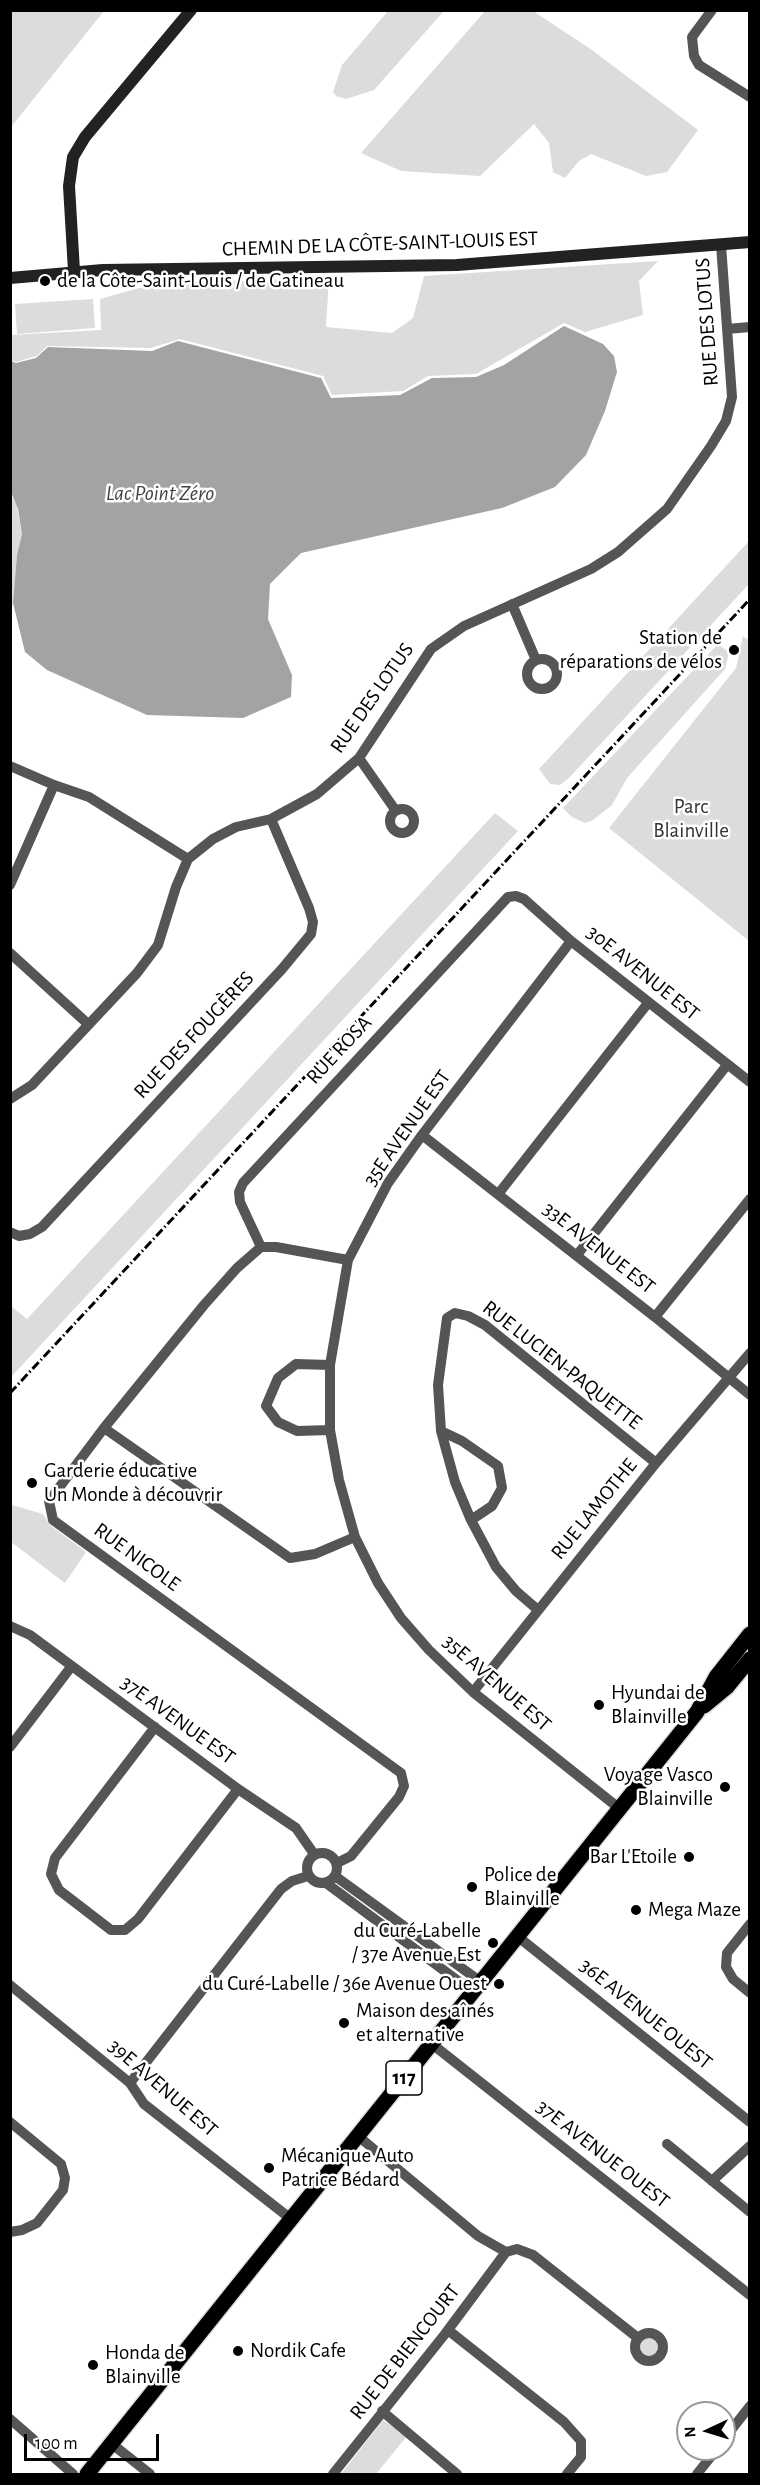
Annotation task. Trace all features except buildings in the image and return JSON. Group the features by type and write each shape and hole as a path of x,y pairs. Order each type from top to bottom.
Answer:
{"main road":[{"name":"117","path":"87,2475 697,1712 716,1677 750,1634"},
{"name":"117","path":"697,1712 727,1687 750,1659"}],"street":[{"path":"74,271 69,186 73,157 85,137 191,10"},
{"path":"712,10 693,37 693,56 699,65 750,97"},
{"name":"CHEMIN DE LA CÔTE-SAINT-LOUIS EST","path":"10,278 74,271 442,265 750,242"},
{"name":"RUE DES LOTUS","path":"188,859 236,827 271,819 317,794 359,758 431,649 464,626 591,569 618,552 667,509 726,421 732,397 721,245"},
{"path":"727,329 750,327"},
{"path":"512,604 536,660"},
{"path":"359,758 396,811"},
{"path":"10,766 89,797 188,859 176,887 158,945 136,973 32,1085 10,1099"},
{"path":"10,885 54,785"},
{"name":"RUE DES FOUGÈRES","path":"10,1232 19,1236 30,1234 42,1227 282,969 311,934 313,922 309,909 271,819"},
{"name":"30E AVENUE EST","path":"512,896 524,899 571,941 750,1082"},
{"name":"RUE ROSA","path":"261,1247 240,1202 239,1192 243,1183 502,902 512,896"},
{"name":"35E AVENUE EST","path":"571,941 388,1183 348,1260 330,1365 330,1430 339,1480 355,1537 378,1583 401,1618 429,1650 473,1692 620,1809"},
{"path":"10,953 88,1024"},
{"path":"499,1194 648,1002"},
{"path":"577,1255 727,1065"},
{"name":"33E AVENUE EST","path":"422,1136 577,1255 750,1395"},
{"path":"655,1317 750,1199"},
{"path":"261,1247 276,1246 348,1260"},
{"name":"RUE NICOLE","path":"261,1247 237,1268 204,1305 104,1428 49,1501 53,1520 401,1773 404,1786 399,1797 351,1856 337,1863"},
{"name":"RUE LUCIEN-PAQUETTE","path":"538,1610 516,1591 496,1567 471,1520 455,1482 441,1431 438,1385 447,1318 455,1313 468,1316 485,1325 656,1463"},
{"name":"RUE LAMOTHE","path":"473,1692 656,1463 750,1353"},
{"path":"330,1365 296,1364 278,1378 266,1406 278,1422 297,1431 330,1430"},
{"path":"104,1428 290,1558 315,1554 355,1537"},
{"path":"441,1431 462,1441 498,1466 502,1488 492,1506 471,1520"},
{"name":"37E AVENUE EST","path":"10,1626 30,1635 238,1789 296,1828 314,1854"},
{"path":"10,1748 71,1667"},
{"path":"155,1727 55,1858 51,1874 59,1890 111,1930 125,1930 138,1919 238,1789"},
{"path":"327,1853 337,1863 335,1876 326,1883 319,1884 308,1876 307,1863 314,1854 327,1853"},
{"path":"130,2083 281,1889 292,1881 308,1876"},
{"path":"335,1876 395,1918 477,1987"},
{"path":"326,1883 388,1928 477,1987"},
{"path":"388,1928 395,1918"},
{"path":"750,1924 727,1953 726,1967 733,1979 750,1993"},
{"name":"36E AVENUE OUEST","path":"518,1936 750,2122"},
{"name":"39E AVENUE EST","path":"10,1985 130,2083 144,2104 291,2219"},
{"name":"37E AVENUE OUEST","path":"432,2044 750,2295"},
{"path":"10,2122 61,2164 66,2178 63,2190 37,2223 22,2230 10,2232"},
{"path":"358,2136 478,2236 506,2252 517,2249 533,2255 638,2338"},
{"path":"668,2144 750,2212"},
{"path":"712,2181 750,2146"},
{"name":"RUE DE BIENCOURT","path":"333,2475 448,2330 506,2252"},
{"path":"448,2330 564,2422 581,2441 581,2457 567,2475"},
{"path":"382,2411 457,2475"},
{"path":"736,2425 747,2413"},
{"path":"10,2419 73,2475"},
{"path":"112,2444 150,2475"},
{"path":"698,2475 708,2461"}],"green space":[{"path":"486,10 533,11 592,50 698,130 667,172 646,176 591,154 579,161 565,178 553,172 549,143 534,124 480,176 401,171 361,153"},
{"path":"10,11 104,11 11,127"},
{"path":"388,11 444,11 374,90 346,99 336,96 333,92 342,65"},
{"path":"658,261 639,281 643,315 585,332 564,323 476,374 428,376 403,391 332,395 323,376 180,339 151,348 47,346 37,356 16,362 11,360 11,335 101,330 100,299 157,283 329,278 326,327 392,333 413,318 424,276"},
{"path":"93,299 95,328 17,334 15,304"},
{"path":"10,492 17,507 22,534 17,555 11,609"},
{"path":"749,541 749,584 569,778 560,785 550,784 539,769"},
{"name":"Parc Blainville","path":"743,636 750,641 749,941 609,828 736,668"},
{"path":"718,644 727,651 725,669 627,778 612,805 593,820 585,823 572,817 563,808"},
{"path":"495,813 518,831 11,1377 11,1306 27,1319"},
{"path":"12,1505 43,1514 50,1525 86,1552 65,1583 11,1542"},
{"path":"649,2335 657,2339 661,2347 657,2355 649,2359 641,2355 637,2347 641,2339"},
{"path":"383,2420 407,2436 376,2474 341,2474"}],"water":[{"name":"Lac Point Zéro","path":"564,326 603,344 614,356 617,372 605,411 586,455 555,487 502,508 301,553 270,584 268,619 292,675 291,697 243,718 147,715 47,670 25,652 13,603 17,555 22,534 18,509 11,492 11,361 16,363 36,358 48,347 152,351 178,341 321,378 331,398 400,395 432,378 476,377 504,365"}],"railway":[{"path":"10,1393 750,599"}],"place":[{"name":"de la Côte-Saint-Louis / de Gatineau","path":"45,281"},
{"name":"Station de réparations de vélos","path":"734,650"},
{"name":"Garderie éducative Un Monde à découvrir","path":"32,1483"},
{"name":"Hyundai de Blainville","path":"599,1705"},
{"name":"Voyage Vasco Blainville","path":"725,1787"},
{"name":"Bar L'Etoile","path":"689,1857"},
{"name":"Police de Blainville","path":"472,1887"},
{"name":"Mega Maze","path":"636,1910"},
{"name":"du Curé-Labelle / 37e Avenue Est","path":"493,1943"},
{"name":"du Curé-Labelle / 36e Avenue Ouest","path":"499,1984"},
{"name":"Maison des aînés et alternative","path":"344,2023"},
{"name":"Mécanique Auto Patrice Bédard","path":"269,2168"},
{"name":"Nordik Cafe","path":"238,2351"},
{"name":"Honda de Blainville","path":"93,2365"}]}
